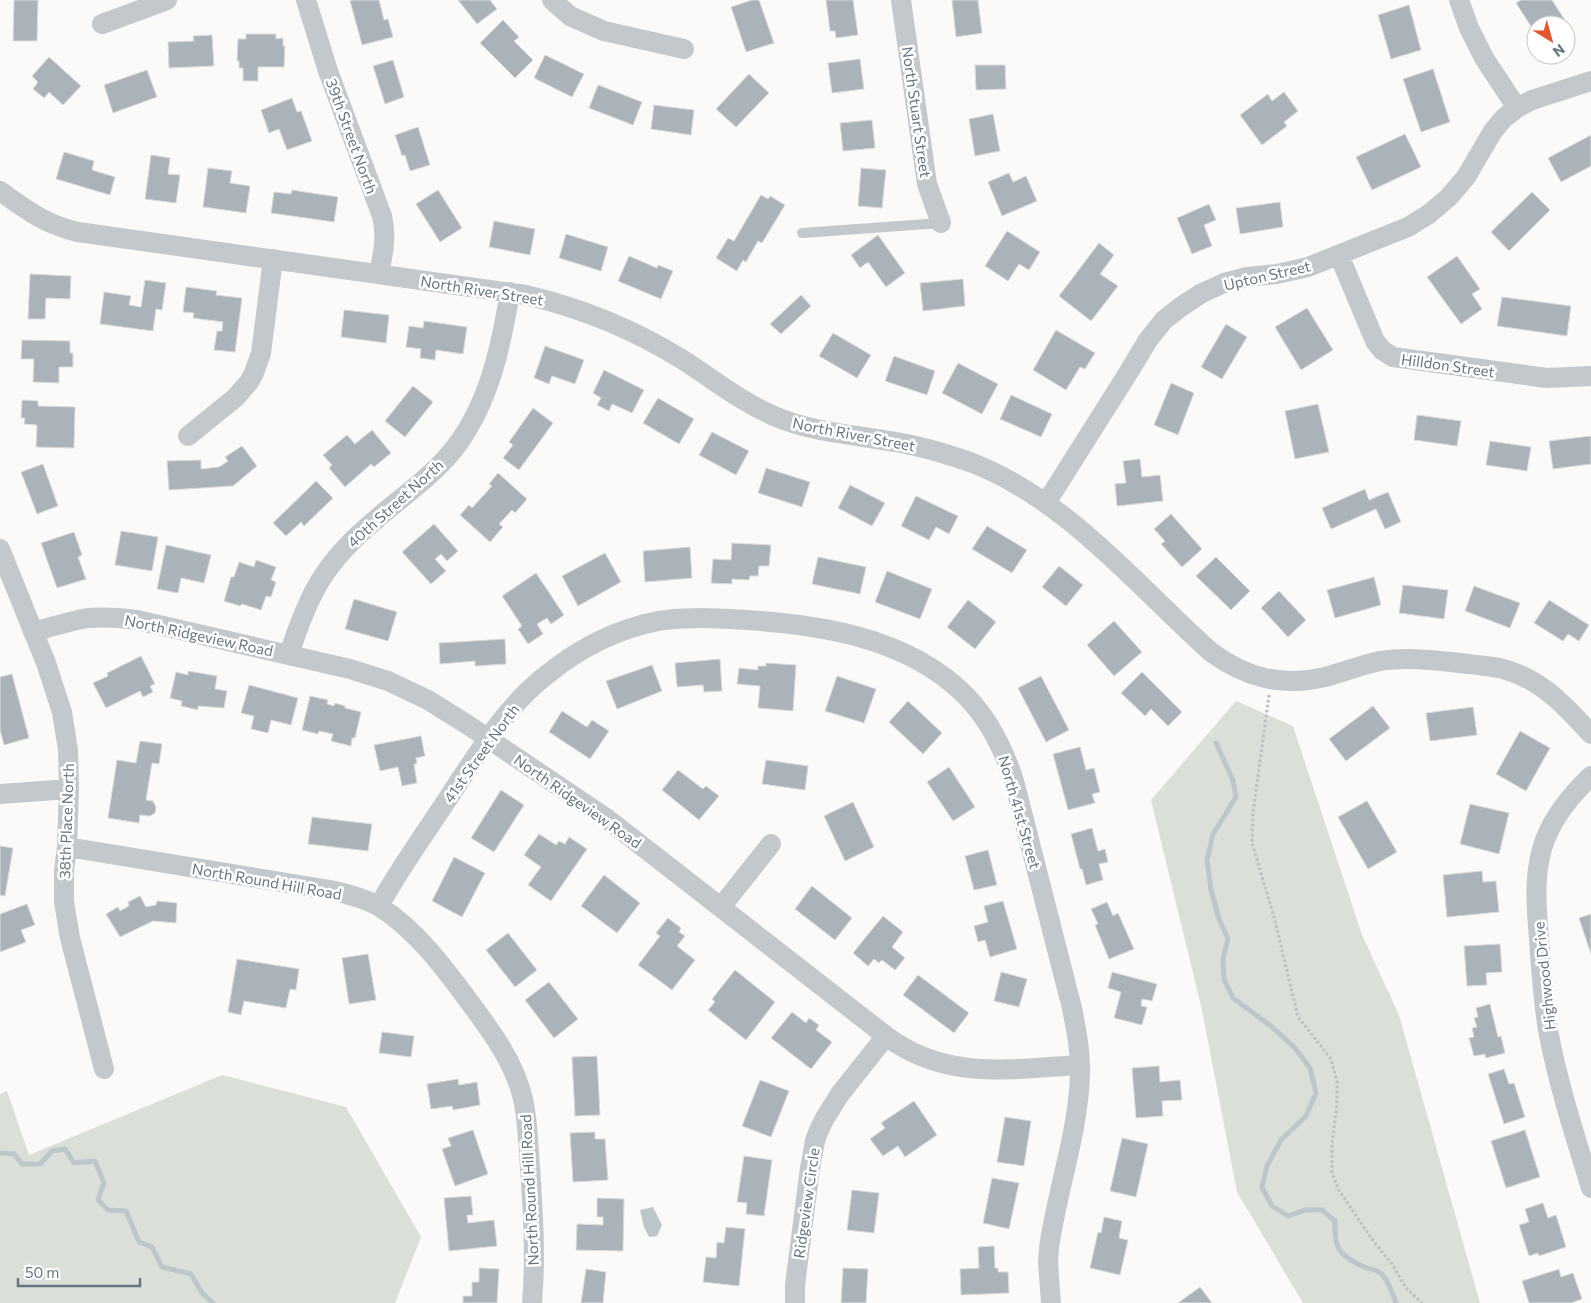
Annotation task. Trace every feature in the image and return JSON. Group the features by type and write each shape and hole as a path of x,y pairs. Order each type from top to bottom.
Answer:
{"street":[{"path":"102,24 166,0"},
{"name":"39th Street North","path":"306,0 328,71 382,216 385,242 379,274"},
{"path":"552,0 570,16 604,31 684,49"},
{"name":"North Stuart Street","path":"901,0 927,184 941,222"},
{"path":"1459,0 1469,28 1484,58 1517,108"},
{"name":"Upton Street","path":"1046,503 1148,340 1164,320 1182,306 1202,293 1224,283 1247,277 1277,274 1308,267 1408,227 1429,214 1449,197 1466,177 1493,131 1504,118 1532,100 1591,81"},
{"name":"North River Street","path":"4,201 44,221 72,231 510,292 535,296 562,304 630,332 682,360 731,393 773,416 816,430 889,441 949,456 970,462 1008,480 1046,503 1093,540 1211,652 1232,666 1250,674 1271,679 1298,681 1378,661 1399,659 1494,667 1518,674 1543,687 1565,706 1591,734"},
{"name":"Hilldon Street","path":"1339,255 1374,341 1382,350 1393,357 1547,378 1591,376"},
{"path":"188,436 235,398 254,373 261,353 273,259"},
{"name":"40th Street North","path":"290,655 298,626 309,599 334,560 358,535 432,472 451,452 468,427 478,410 492,377 510,292"},
{"name":"38th Place North","path":"0,549 52,678 62,712 68,750 69,789 64,886 66,919 75,961 104,1069"},
{"name":"North Ridgeview Road","path":"33,632 88,618 119,618 153,623 360,671 388,681 449,712 606,818 886,1036 919,1056 934,1062 962,1068 992,1070 1080,1065"},
{"name":"41st Street North","path":"379,906 395,878 488,739 526,692 550,672 580,652 610,636 642,625 675,619 704,618"},
{"name":"North 41st Street","path":"704,618 789,624 864,638 926,665 954,686 977,708 1003,749 1014,780 1072,1008 1078,1038 1080,1065"},
{"name":"Highwood Drive","path":"1591,776 1560,810 1546,838 1538,871 1536,905 1541,975 1550,1040 1568,1112 1591,1188"},
{"path":"0,794 69,789"},
{"path":"721,906 771,844"},
{"name":"North Round Hill Road","path":"67,847 311,886 363,899 379,906 404,926 436,958 494,1036 514,1071 526,1117 534,1220 532,1303"},
{"name":"Ridgeview Circle","path":"795,1303 795,1285 815,1141 825,1118 840,1094 886,1036"},
{"path":"1051,1303 1048,1262 1049,1248 1076,1118 1080,1065"}],"lane":[{"path":"802,233 941,222"}],"path":[{"path":"1271,679 1253,813 1252,843 1274,917 1298,1017 1331,1059 1337,1082 1332,1172 1338,1189 1374,1242 1392,1264 1406,1288 1422,1303"}],"shaded area":[{"path":"1236,701 1293,726 1362,935 1399,1015 1480,1303 1303,1303 1237,1192 1202,1010 1151,800"},
{"path":"222,1075 346,1107 421,1237 395,1303 0,1303 0,1094 7,1091 29,1155"},
{"path":"653,1207 662,1225 657,1236 649,1237 644,1227 640,1210"}],"building":[{"path":"14,0 38,0 37,41 13,41"},
{"path":"379,0 384,20 388,19 393,37 362,45 350,1"},
{"path":"458,0 490,0 497,9 477,24"},
{"path":"752,0 759,0 774,43 746,52 731,7"},
{"path":"826,0 853,0 858,35 836,38 835,31 830,31"},
{"path":"952,0 978,0 982,33 956,37"},
{"path":"1521,0 1552,0 1562,15 1526,15 1526,18 1516,3"},
{"path":"1409,5 1421,50 1391,59 1378,15"},
{"path":"503,20 519,37 514,41 533,60 515,78 480,43"},
{"path":"246,34 276,34 276,39 283,38 283,46 285,46 284,67 258,67 258,81 243,81 243,68 239,68 239,61 237,61 238,39 246,39"},
{"path":"212,35 214,66 169,68 168,42 194,41 193,36"},
{"path":"545,55 584,74 572,97 534,78"},
{"path":"49,57 81,86 63,105 49,92 44,98 33,89 38,82 32,76"},
{"path":"860,59 864,89 832,93 828,63"},
{"path":"393,60 404,97 385,104 373,66"},
{"path":"975,65 1005,65 1006,89 976,90"},
{"path":"1433,69 1450,122 1421,132 1403,79"},
{"path":"147,70 157,97 113,113 104,85"},
{"path":"749,74 769,93 736,127 716,109"},
{"path":"598,85 642,102 633,125 589,108"},
{"path":"1284,92 1298,111 1284,122 1287,126 1262,145 1240,115 1268,94 1272,101"},
{"path":"292,98 297,112 301,111 312,141 287,150 279,129 269,133 261,110"},
{"path":"654,105 694,110 691,135 651,129"},
{"path":"993,114 1000,151 975,156 969,119"},
{"path":"872,120 875,148 843,151 840,123"},
{"path":"418,127 430,165 410,171 405,155 402,156 395,135"},
{"path":"1405,134 1421,167 1372,190 1356,157"},
{"path":"1591,135 1591,166 1561,182 1548,158"},
{"path":"64,152 94,161 92,170 115,177 110,195 56,179"},
{"path":"151,155 170,158 168,174 180,175 176,203 145,199"},
{"path":"208,168 232,171 230,183 250,186 246,213 203,207"},
{"path":"861,168 886,170 882,208 858,206"},
{"path":"1009,173 1013,182 1026,176 1037,201 1002,216 988,182"},
{"path":"292,190 338,197 334,222 271,213 274,192 291,194"},
{"path":"438,190 462,228 440,242 416,204"},
{"path":"1532,192 1550,210 1509,251 1491,232"},
{"path":"761,195 768,199 770,196 785,205 762,243 758,241 746,262 743,260 737,271 716,258 728,238 734,241"},
{"path":"1280,202 1283,227 1240,234 1236,208"},
{"path":"1209,204 1216,220 1204,225 1212,246 1192,254 1177,218"},
{"path":"494,221 535,229 530,255 489,247"},
{"path":"1007,231 1040,252 1029,270 1019,264 1008,281 985,266"},
{"path":"566,234 608,247 601,271 559,258"},
{"path":"878,235 905,273 886,287 868,262 860,268 851,255"},
{"path":"1099,243 1114,255 1100,274 1118,286 1091,321 1059,296"},
{"path":"629,256 657,268 658,265 673,271 661,299 618,281"},
{"path":"1457,256 1480,289 1472,294 1482,309 1461,324 1427,277"},
{"path":"30,274 71,276 70,299 46,298 45,319 28,319"},
{"path":"963,279 965,306 923,311 920,283"},
{"path":"145,280 166,283 162,310 156,309 153,331 100,324 104,292 131,296 129,305 141,307"},
{"path":"186,287 217,291 216,295 242,298 235,352 214,350 217,331 222,331 223,322 193,318 194,313 183,312"},
{"path":"801,295 811,306 781,334 770,324"},
{"path":"1502,297 1571,306 1567,336 1497,326"},
{"path":"1307,308 1333,350 1301,370 1275,327"},
{"path":"344,310 389,315 386,343 341,337"},
{"path":"424,321 467,327 463,354 436,350 435,360 420,358 421,349 406,347 409,326 423,328"},
{"path":"1226,324 1247,337 1222,379 1201,367"},
{"path":"1056,330 1095,353 1085,369 1080,367 1066,390 1033,370"},
{"path":"833,333 871,355 857,378 819,356"},
{"path":"22,340 70,341 70,353 73,353 73,367 59,367 59,383 33,382 34,359 21,359"},
{"path":"545,346 584,360 575,384 552,376 549,384 534,378"},
{"path":"894,356 935,371 927,395 885,381"},
{"path":"958,363 998,384 982,414 942,393"},
{"path":"604,370 644,390 632,413 612,404 609,411 597,405 601,398 593,393"},
{"path":"1171,383 1194,393 1178,435 1154,425"},
{"path":"413,386 433,402 405,437 385,421"},
{"path":"1011,395 1052,414 1041,437 1000,419"},
{"path":"658,398 694,419 679,444 643,423"},
{"path":"22,400 38,401 38,406 75,407 74,448 36,447 37,425 24,424 25,418 21,418"},
{"path":"1318,404 1329,452 1295,459 1285,411"},
{"path":"533,408 553,423 519,470 503,458 513,445 509,442"},
{"path":"1417,415 1461,421 1457,446 1414,440"},
{"path":"372,430 391,453 374,467 371,464 345,487 329,468 332,465 323,455 347,435 355,444"},
{"path":"712,432 749,451 736,475 699,455"},
{"path":"1591,436 1591,464 1553,469 1549,441"},
{"path":"1490,441 1531,447 1527,471 1486,465"},
{"path":"242,446 257,466 233,486 169,490 167,461 201,460 201,469 219,467 228,461 225,457"},
{"path":"1140,459 1142,477 1160,475 1163,501 1117,506 1115,484 1126,483 1123,461"},
{"path":"43,464 58,506 37,514 21,472"},
{"path":"766,468 810,482 802,507 758,493"},
{"path":"498,473 527,499 515,513 512,510 499,524 503,527 490,542 460,515 469,505 472,508 492,486 489,484"},
{"path":"316,481 333,498 304,526 301,522 286,536 273,523"},
{"path":"850,485 885,503 872,526 838,508"},
{"path":"1365,489 1369,500 1388,492 1401,522 1385,529 1376,509 1331,529 1322,508"},
{"path":"916,496 958,516 949,534 936,527 929,540 901,526"},
{"path":"1171,514 1202,549 1182,567 1161,544 1165,541 1154,529"},
{"path":"434,524 458,551 447,561 441,554 435,559 446,571 431,584 402,552"},
{"path":"987,526 1027,550 1012,573 972,549"},
{"path":"121,531 158,537 152,571 115,565"},
{"path":"74,532 82,555 78,557 86,579 57,588 41,543"},
{"path":"732,543 771,545 769,566 759,566 758,576 750,576 749,580 732,579 732,584 711,583 713,559 731,560"},
{"path":"166,545 211,555 204,583 181,578 178,593 157,589"},
{"path":"690,547 692,578 645,582 643,551"},
{"path":"605,553 621,582 578,606 562,576"},
{"path":"818,557 866,567 860,594 812,584"},
{"path":"1216,557 1250,591 1231,610 1196,576"},
{"path":"256,560 276,567 271,580 276,582 271,597 266,596 261,610 224,601 231,577 234,577 239,562 254,567"},
{"path":"1059,566 1083,585 1066,606 1042,587"},
{"path":"887,571 932,589 920,619 875,602"},
{"path":"536,573 564,615 551,624 547,618 537,624 543,634 528,644 518,629 522,626 502,596"},
{"path":"1374,577 1381,605 1335,618 1327,590"},
{"path":"1403,585 1448,590 1444,619 1399,613"},
{"path":"1474,586 1520,603 1510,628 1465,611"},
{"path":"1279,591 1306,620 1288,637 1261,608"},
{"path":"354,599 397,612 388,641 345,629"},
{"path":"968,600 996,622 975,649 947,627"},
{"path":"1549,600 1589,625 1579,641 1568,634 1563,641 1534,623"},
{"path":"1114,621 1142,652 1114,676 1087,645"},
{"path":"505,639 506,664 475,666 475,661 440,664 439,643"},
{"path":"141,656 155,684 150,686 153,692 143,697 140,691 106,708 93,683 108,676 107,673"},
{"path":"720,659 722,691 704,692 703,685 677,687 675,663"},
{"path":"766,663 796,665 793,711 758,708 760,686 737,684 739,668 758,670 758,666 766,666"},
{"path":"652,665 662,691 617,709 606,681"},
{"path":"188,671 217,676 215,689 227,691 224,708 198,706 198,710 181,706 182,701 170,698 176,672 188,675"},
{"path":"1142,672 1182,712 1168,726 1151,709 1145,716 1121,693"},
{"path":"12,674 29,738 4,745 0,730 0,677"},
{"path":"837,676 876,689 864,723 825,711"},
{"path":"1041,676 1069,730 1046,742 1018,688"},
{"path":"249,685 298,698 291,725 271,720 268,733 251,729 254,716 241,713"},
{"path":"310,696 328,700 327,704 334,706 335,703 361,712 355,738 352,738 351,746 331,741 333,734 319,731 318,734 302,730"},
{"path":"908,701 942,733 923,754 889,722"},
{"path":"1373,706 1390,728 1346,761 1329,739"},
{"path":"1473,707 1477,735 1430,741 1426,713"},
{"path":"562,711 587,727 592,720 609,731 590,759 549,732"},
{"path":"1520,731 1550,748 1526,791 1496,774"},
{"path":"421,736 425,756 416,758 417,764 414,764 417,783 402,786 398,767 380,771 374,745"},
{"path":"140,741 162,744 159,764 152,763 146,800 153,801 156,807 155,813 150,816 140,815 139,823 108,818 117,760 136,763"},
{"path":"1080,747 1086,770 1094,768 1100,792 1092,794 1095,803 1068,810 1053,754"},
{"path":"766,760 808,766 805,790 762,784"},
{"path":"949,767 975,807 953,821 927,782"},
{"path":"678,770 703,789 706,786 719,796 699,820 662,790"},
{"path":"501,790 524,805 494,852 471,838"},
{"path":"1367,801 1397,852 1368,869 1338,817"},
{"path":"853,802 874,847 845,861 824,816"},
{"path":"1470,804 1509,813 1499,854 1460,844"},
{"path":"312,817 372,824 368,851 308,844"},
{"path":"1092,828 1098,851 1105,849 1108,862 1099,864 1103,880 1086,885 1071,834"},
{"path":"539,834 556,845 559,841 565,844 569,837 587,849 551,901 528,885 541,867 524,855"},
{"path":"0,846 13,848 5,896 0,895"},
{"path":"988,850 997,885 974,890 965,856"},
{"path":"454,857 485,873 462,917 432,901"},
{"path":"1482,871 1483,882 1496,881 1499,912 1447,917 1443,875"},
{"path":"604,875 640,903 617,933 581,906"},
{"path":"812,886 852,918 835,940 795,909"},
{"path":"140,896 146,907 156,905 157,901 177,903 176,923 153,921 120,937 106,914 118,907 120,911 129,906 128,902"},
{"path":"1003,901 1017,949 990,957 985,940 978,942 974,926 988,922 984,906"},
{"path":"1107,902 1113,916 1118,913 1134,949 1109,959 1095,925 1098,924 1091,909"},
{"path":"27,904 35,925 21,930 26,942 0,952 0,914"},
{"path":"1591,914 1591,954 1579,918"},
{"path":"883,916 903,932 892,947 905,958 895,970 882,960 879,963 874,959 868,966 853,953"},
{"path":"668,918 681,928 679,932 685,936 677,946 695,960 672,990 638,965 660,936 656,933"},
{"path":"508,933 537,970 515,987 486,950"},
{"path":"1500,944 1502,972 1486,973 1487,985 1467,986 1464,946"},
{"path":"368,954 376,1000 349,1004 342,958"},
{"path":"237,959 299,969 296,990 290,989 286,1008 244,1001 241,1015 228,1012"},
{"path":"735,970 775,1002 746,1040 708,1010 715,1002 712,999"},
{"path":"1001,972 1027,979 1019,1007 994,1001"},
{"path":"1112,972 1157,984 1152,1001 1142,999 1141,1006 1147,1007 1142,1025 1114,1018 1121,992 1108,988"},
{"path":"918,975 969,1013 954,1033 903,995"},
{"path":"549,982 578,1019 554,1038 525,1000"},
{"path":"1490,1004 1498,1037 1501,1036 1505,1053 1486,1058 1485,1054 1474,1056 1469,1038 1474,1037 1472,1028 1477,1027 1474,1018 1478,1017 1476,1008"},
{"path":"792,1012 806,1023 809,1018 819,1025 816,1030 832,1042 811,1069 771,1038"},
{"path":"382,1032 414,1036 411,1057 379,1053"},
{"path":"597,1056 600,1115 575,1116 572,1057"},
{"path":"1159,1066 1160,1082 1180,1080 1182,1100 1162,1101 1163,1116 1136,1118 1132,1068"},
{"path":"1504,1069 1509,1084 1514,1083 1525,1117 1504,1124 1488,1074"},
{"path":"458,1079 459,1085 477,1082 480,1105 453,1110 452,1106 431,1109 427,1084"},
{"path":"760,1080 789,1091 771,1137 742,1126"},
{"path":"914,1101 937,1135 905,1157 898,1146 883,1156 870,1139 885,1128 881,1123"},
{"path":"1005,1117 1031,1121 1024,1166 997,1162"},
{"path":"473,1130 488,1174 455,1186 442,1149 451,1146 448,1138"},
{"path":"1525,1130 1540,1177 1506,1188 1491,1141"},
{"path":"595,1132 595,1139 605,1139 608,1180 573,1182 570,1133"},
{"path":"1122,1138 1148,1144 1136,1197 1110,1191"},
{"path":"744,1156 772,1160 764,1216 746,1214 747,1203 737,1202"},
{"path":"992,1178 1019,1183 1009,1229 983,1223"},
{"path":"852,1190 879,1193 874,1233 847,1230"},
{"path":"471,1196 473,1215 467,1215 468,1223 494,1220 497,1246 449,1251 444,1198"},
{"path":"597,1198 624,1199 623,1251 576,1250 577,1224 603,1225 603,1217 597,1217"},
{"path":"1543,1203 1548,1218 1556,1215 1566,1247 1539,1256 1538,1253 1529,1256 1519,1225 1529,1222 1525,1209"},
{"path":"1104,1217 1122,1221 1119,1238 1128,1240 1120,1275 1090,1268 1098,1232 1101,1233"},
{"path":"726,1227 745,1229 739,1286 703,1282 706,1257 716,1258 717,1242 724,1243"},
{"path":"994,1246 995,1268 998,1268 998,1272 1008,1272 1009,1293 961,1295 960,1269 979,1268 978,1247"},
{"path":"479,1268 499,1269 497,1303 463,1303 463,1296 472,1296 472,1282 479,1282"},
{"path":"843,1268 868,1269 866,1303 841,1303"},
{"path":"586,1269 606,1272 603,1303 581,1303"},
{"path":"1559,1269 1561,1277 1573,1273 1582,1299 1571,1303 1529,1303 1522,1281"},
{"path":"1200,1287 1212,1303 1178,1303"}],"waterway":[{"path":"1216,743 1233,780 1236,797 1213,834 1207,860 1211,890 1219,919 1228,939 1223,959 1224,979 1233,998 1271,1026 1294,1047 1310,1068 1316,1093 1306,1116 1281,1140 1267,1166 1262,1187 1272,1206 1288,1216 1305,1210 1322,1210 1335,1221 1335,1238 1339,1250 1355,1263 1382,1274 1396,1303"},
{"path":"0,1153 14,1154 22,1164 40,1164 52,1151 65,1149 74,1163 95,1161 104,1183 98,1200 108,1210 126,1211 139,1242 152,1247 162,1267 191,1274 202,1293 213,1303"}]}
